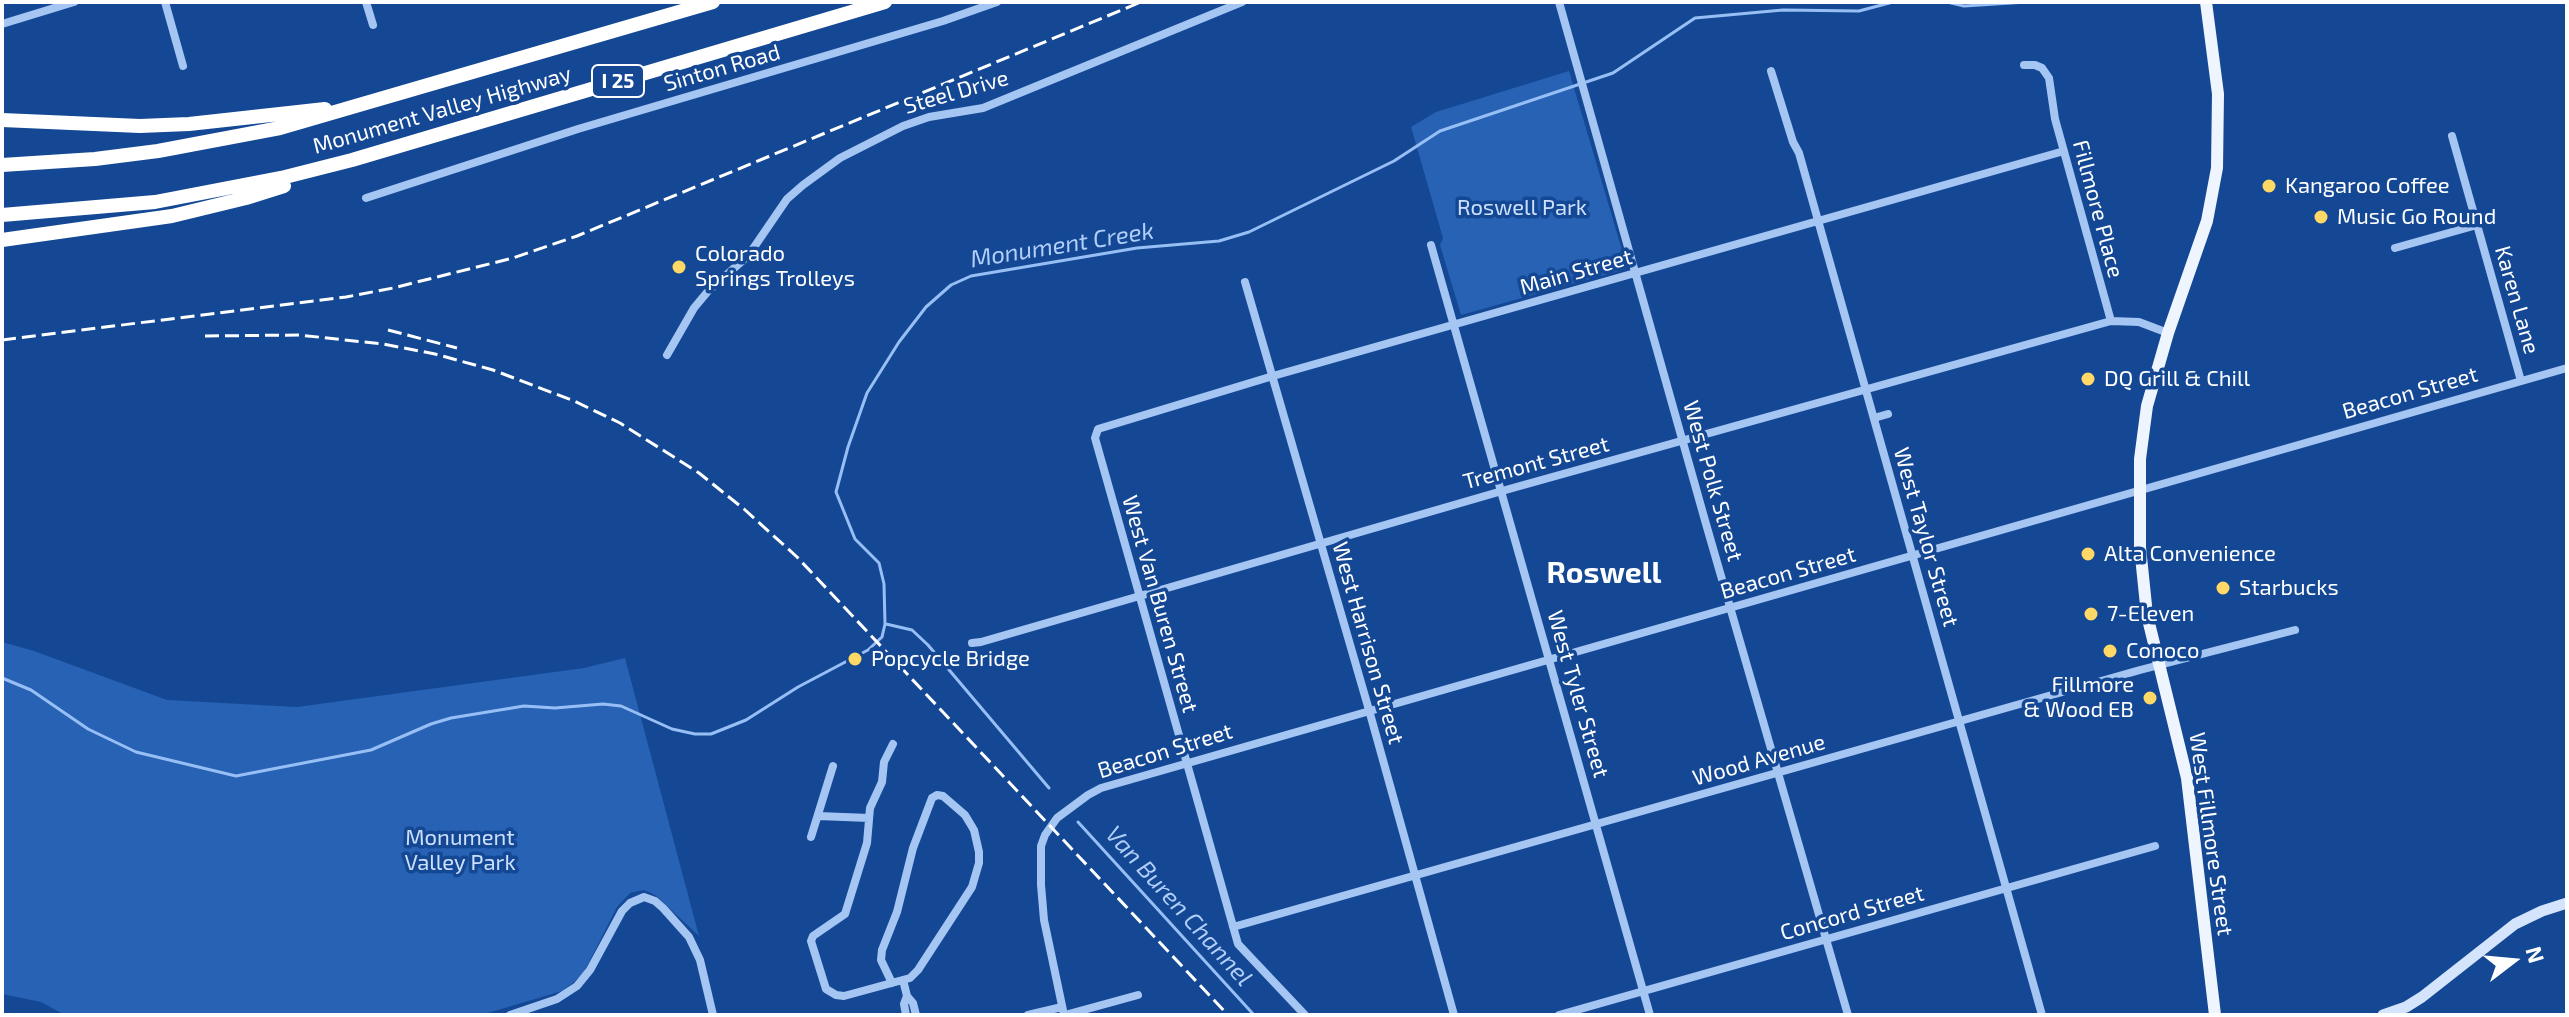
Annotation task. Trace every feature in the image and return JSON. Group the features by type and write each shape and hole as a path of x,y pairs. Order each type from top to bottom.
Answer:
{"highway":[{"name":"Monument Valley Highway","path":"2,165 126,156 280,128 713,2"},
{"name":"Monument Valley Highway","path":"2,215 155,202 249,185 352,160 885,2"},
{"path":"2,120 140,126 189,124 297,113 396,96"},
{"path":"2,240 122,224 200,209 271,190 352,160"}],"main road":[{"name":"West Fillmore Street","path":"2206,2 2219,117 2213,194 2147,406 2140,459 2140,490 2142,579 2147,615 2187,778 2215,1015"}],"street":[{"path":"2,24 74,2"},
{"path":"165,2 183,66"},
{"path":"366,2 373,25"},
{"name":"Sinton Road","path":"366,198 549,138 928,26 997,2"},
{"name":"Steel Drive","path":"667,355 694,308 709,290 748,256 787,199 840,158 903,126 929,117 983,108 1242,2"},
{"name":"West Polk Street","path":"1559,2 1848,1015"},
{"name":"Fillmore Place","path":"2024,65 2042,68 2049,78 2055,119 2111,321"},
{"name":"West Taylor Street","path":"1771,71 1819,222 2042,1015"},
{"name":"Karen Lane","path":"2452,136 2521,381"},
{"name":"Main Street","path":"1098,429 1273,376 2064,151"},
{"path":"2395,248 2477,225"},
{"name":"West Tyler Street","path":"1431,245 1650,1015"},
{"name":"West Harrison Street","path":"1245,282 1454,1015"},
{"path":"2111,321 2139,322 2168,333"},
{"name":"Tremont Street","path":"972,643 2111,321"},
{"name":"Beacon Street","path":"1064,1012 1044,920 1041,846 1057,818 1088,795 1115,783 2567,368"},
{"path":"1874,418 1888,414"},
{"name":"West Van Buren Street","path":"1098,429 1095,438 1238,944 1305,1015"},
{"name":"Wood Avenue","path":"1233,927 2295,630"},
{"path":"892,983 881,960 885,941 897,912 928,804 937,795 951,801 971,823 978,840 979,863 972,887 910,978 892,983 844,996 830,993 822,984 811,941 813,936 845,914 867,843 869,818 882,782 884,762 893,744"},
{"path":"811,837 833,766"},
{"path":"818,816 869,818"},
{"name":"Concord Street","path":"1559,1015 2155,846"},
{"path":"510,1015 557,999 577,986 590,970 622,911 637,899 649,898 680,925 695,947 713,1015"},
{"path":"2383,1015 2422,997 2515,924 2567,903"},
{"path":"903,980 916,1015"},
{"path":"1028,1015 1064,1012 1138,995"},
{"path":"906,1015 904,1004 907,996"}],"green space":[{"name":"Roswell Park","path":"1569,71 1627,267 1461,315 1411,127 1436,112"},
{"name":"Monument Valley Park","path":"2,642 167,700 297,707 584,668 625,658 699,936 655,895 644,890 630,893 617,907 584,972 574,982 562,991 481,1015 65,1015 41,1002 2,994"}],"waterway":[{"name":"Monument Creek","path":"2,678 31,690 88,729 136,752 236,776 371,750 451,718 524,706 621,706 672,729 711,734 746,720 798,687 868,650 882,637 885,624 884,584 879,563 855,539 836,492 867,393 899,342 926,307 951,285 971,276 1137,248 1219,241 1249,232 1394,161 1440,131 1613,73 1695,18 1783,10 1859,11 1893,2"},
{"name":"Monument Creek","path":"1947,2 1964,6 2027,2"},
{"name":"Van Buren Channel","path":"886,624 912,630 928,645 1049,788"},
{"name":"Van Buren Channel","path":"1078,822 1254,1015"}],"railway":[{"path":"2,340 346,297 513,258 577,236 1141,2"},
{"path":"388,330 457,348"},
{"path":"205,336 299,335 383,344 493,370 574,401 620,423 699,473 797,557 1228,1015"}],"place":[{"name":"Kangaroo Coffee","path":"2269,186"},
{"name":"Music Go Round","path":"2321,217"},
{"name":"Colorado Springs Trolleys","path":"679,267"},
{"name":"DQ Grill & Chill","path":"2088,379"},
{"name":"Alta Convenience","path":"2088,554"},
{"name":"Starbucks","path":"2223,588"},
{"name":"7-Eleven","path":"2091,614"},
{"name":"Conoco","path":"2110,651"},
{"name":"Popcycle Bridge","path":"855,659"},
{"name":"Fillmore & Wood EB","path":"2150,698"}],"district":[{"name":"Roswell","path":"1604,573"}]}
